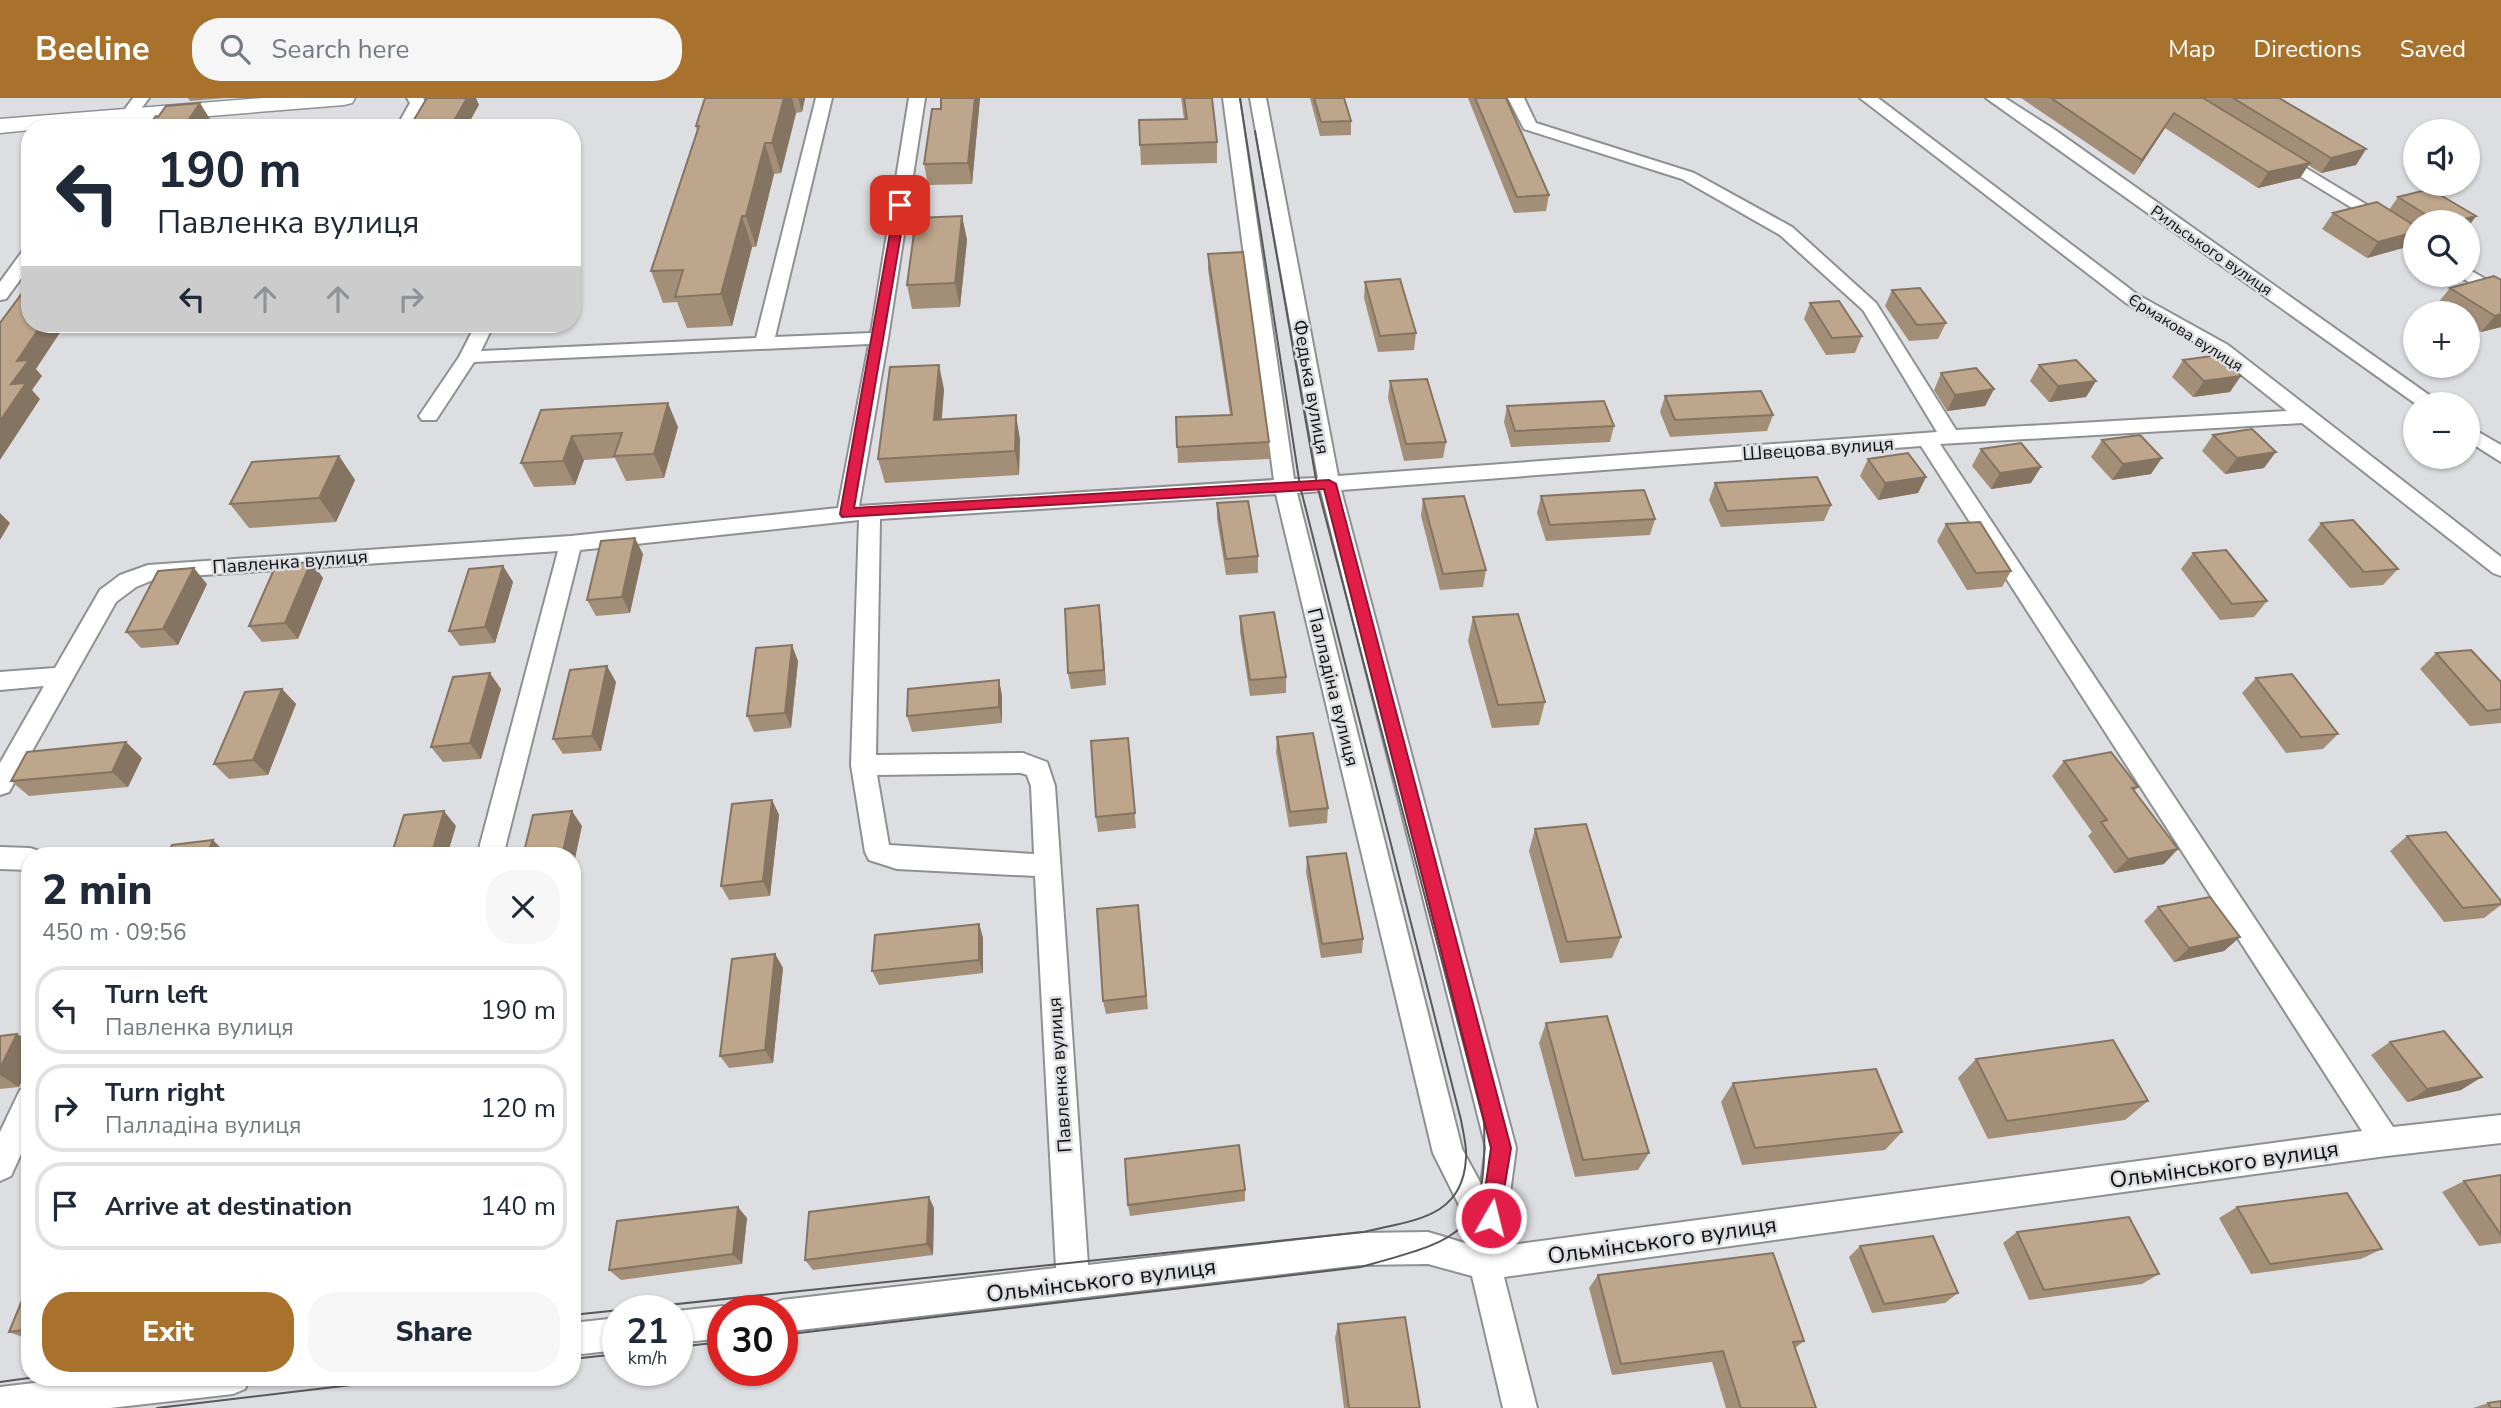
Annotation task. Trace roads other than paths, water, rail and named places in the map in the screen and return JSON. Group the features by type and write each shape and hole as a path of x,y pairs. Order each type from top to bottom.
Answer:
{"main road":[{"path":"151,119 344,98"},
{"path":"0,126 21,125"}],"street":[{"path":"125,119 141,98"},
{"path":"409,119 418,103 415,98"},
{"path":"764,343 824,98"},
{"path":"917,98 879,338 858,513 863,765 873,834 878,852 897,859 1046,866"},
{"name":"Палладіна вулиця","path":"1231,98 1286,487 1448,1153 1478,1208 1485,1264"},
{"name":"Федька вулиця","path":"1258,98 1329,484 1501,1148 1485,1264 1520,1408"},
{"path":"1516,98 1530,127 1688,176 1786,231 1870,307 1939,439 2386,1142"},
{"name":"Єрмакова вулиця","path":"1868,98 2132,299 2221,349 2501,568"},
{"name":"Рильського вулиця","path":"1994,98 2049,133 2412,392"},
{"path":"2266,148 2403,233"},
{"path":"0,295 21,266"},
{"path":"2480,282 2501,296"},
{"path":"429,416 468,357 480,333"},
{"path":"468,357 879,338"},
{"name":"Швецова вулиця","path":"1329,484 2306,415"},
{"path":"2480,441 2501,456"},
{"name":"Павленка вулиця","path":"0,785 108,596 128,581 156,570 572,543 858,513 1329,484"},
{"path":"492,847 572,543"},
{"path":"0,681 61,676"},
{"name":"Павленка вулиця","path":"863,765 1023,763 1038,769 1042,786 1073,1283"},
{"path":"0,858 21,859"},
{"path":"0,1166 21,1120"},
{"name":"Ольмінського вулиця","path":"798,1314 1360,1249 1429,1248 1485,1264 2386,1142 2501,1129"},
{"path":"581,1338 602,1336"},
{"path":"0,1404 155,1386"}],"tram line":[{"path":"581,1314 1364,1232 1432,1213 1456,1194 1463,1178 1466,1158 1461,1120 1300,486 1240,98"},
{"path":"798,1333 1361,1267 1445,1239 1462,1226 1473,1210 1481,1188 1484,1122 1317,485 1255,131"},
{"path":"693,1345 707,1344"},
{"path":"581,1358 602,1356"},
{"path":"0,1382 21,1379"},
{"path":"157,1408 343,1386"}]}
